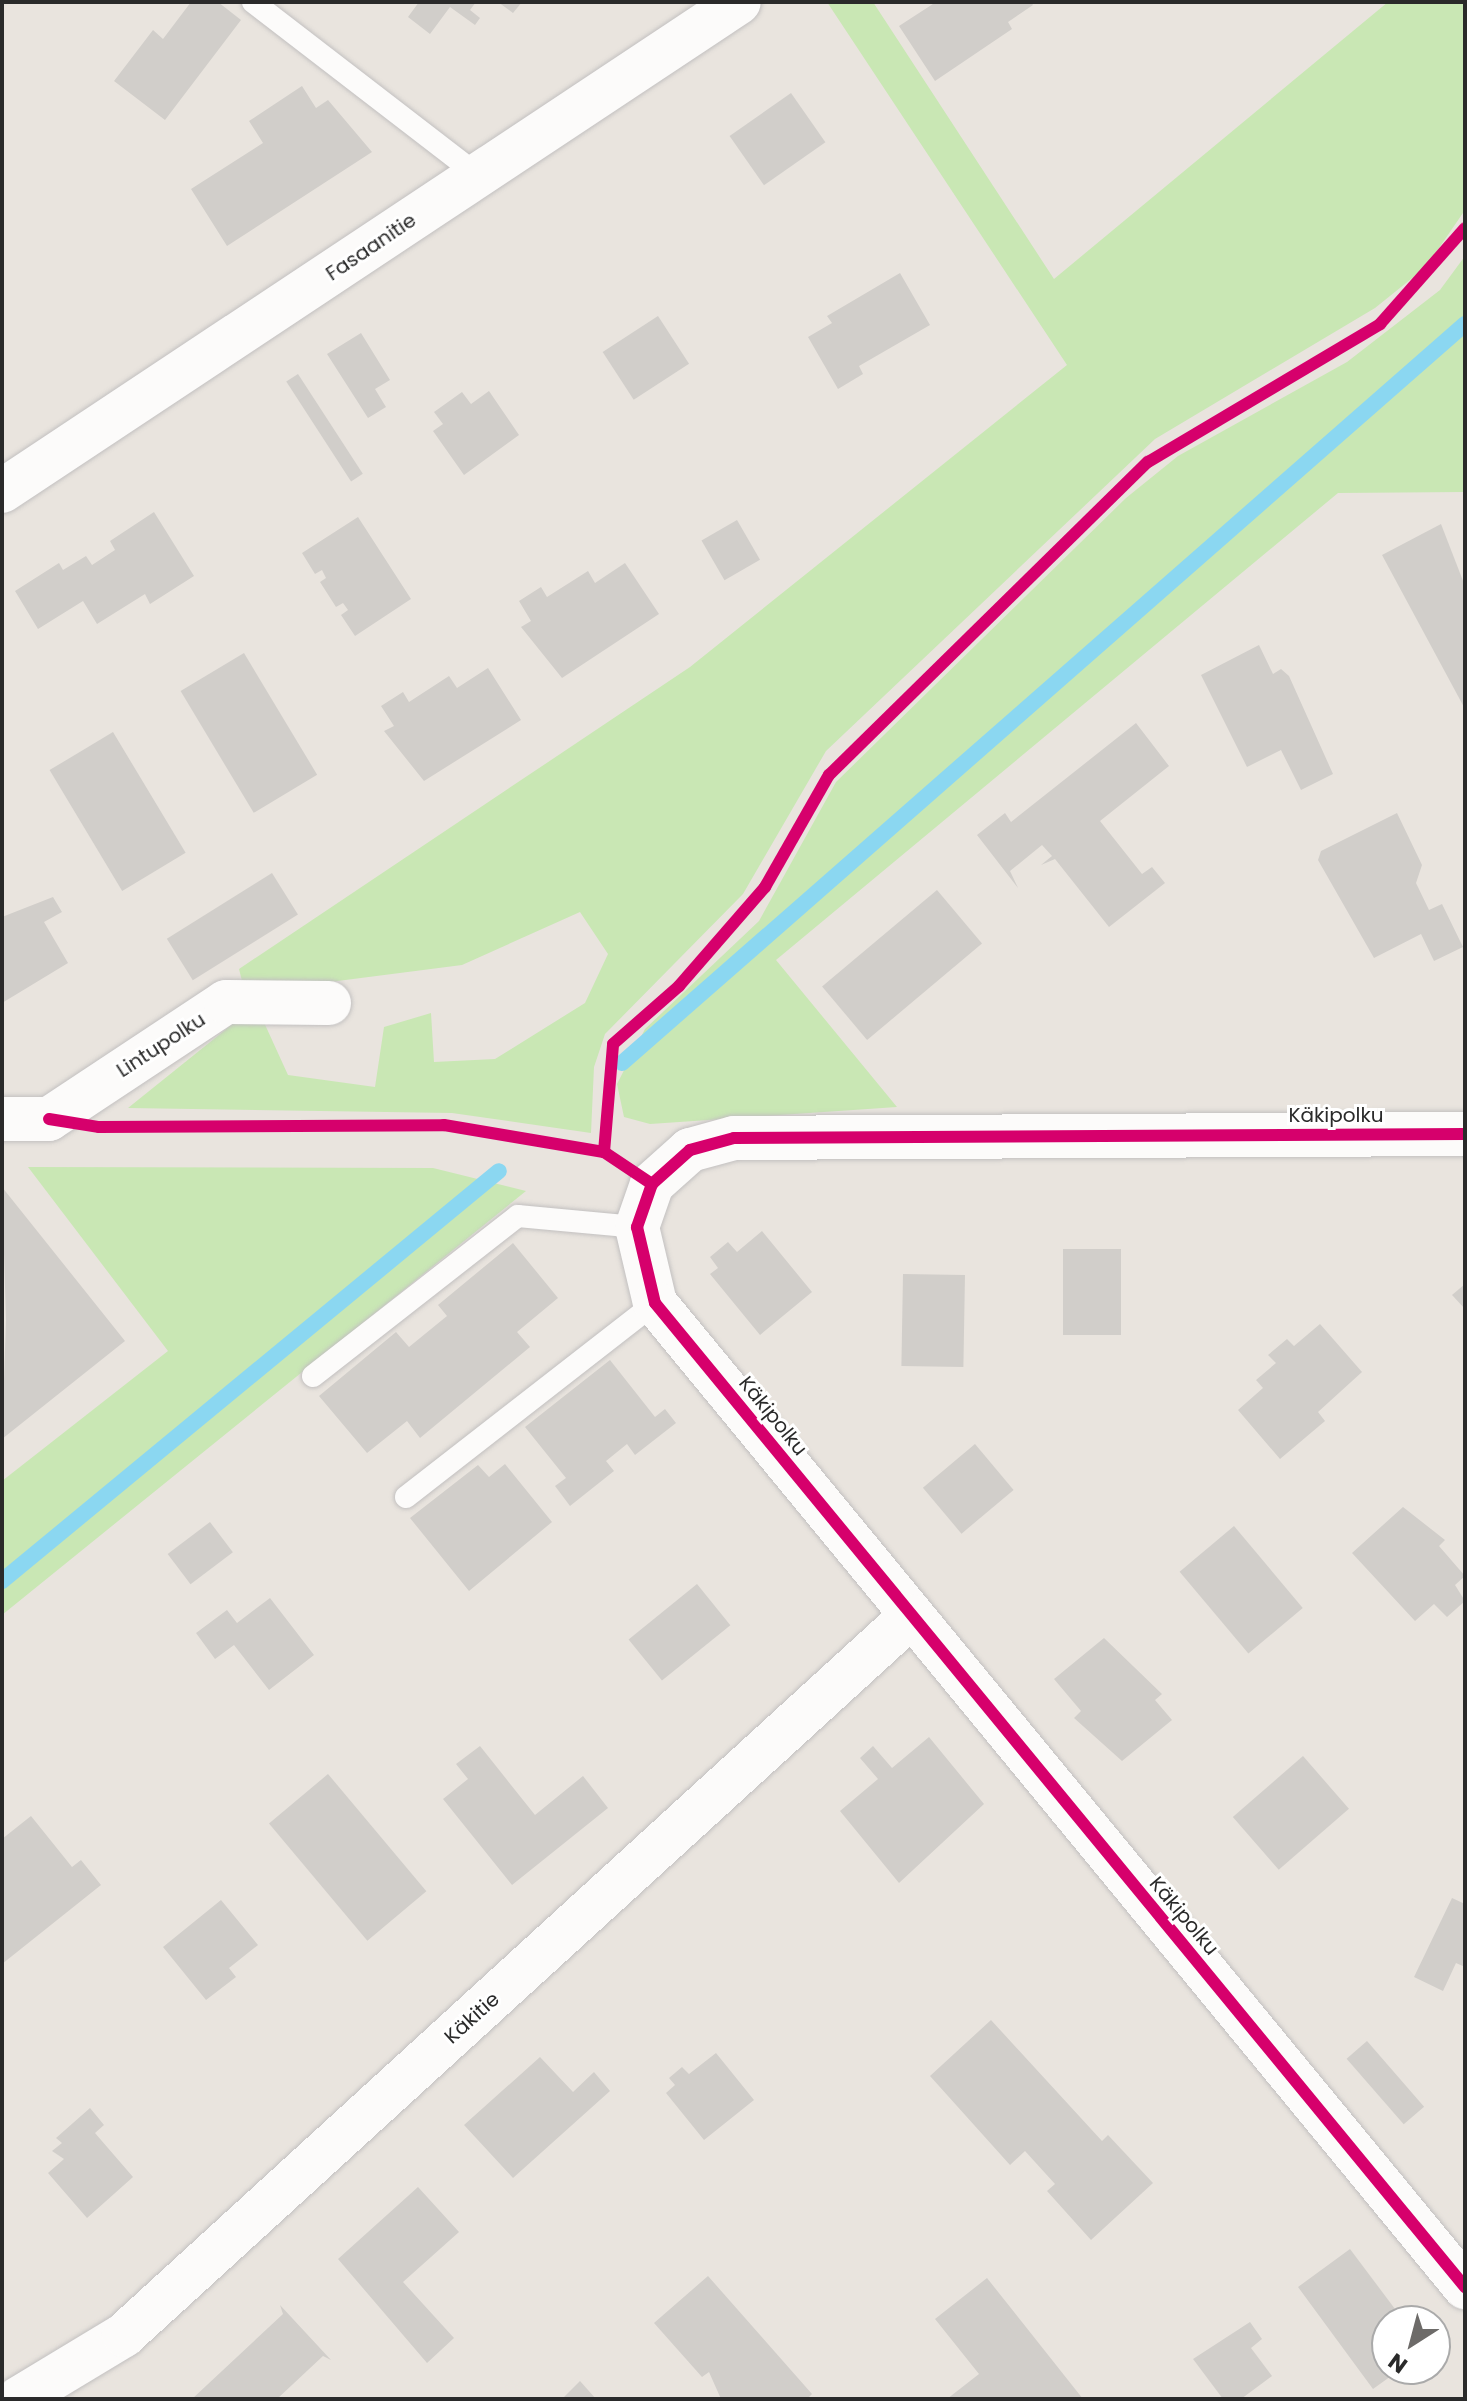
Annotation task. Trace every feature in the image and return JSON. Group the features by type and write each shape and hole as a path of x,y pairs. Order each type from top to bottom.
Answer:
{"street":[{"name":"Fasaanitie","path":"2,491 739,2"},
{"name":"Lintupolku","path":"2,1119 49,1119 226,1002 329,1003"},
{"name":"Käkipolku","path":"1465,1134 734,1138 690,1150 652,1184 637,1227 655,1303 910,1617 1465,2287"},
{"name":"Käkitie","path":"18,2399 124,2335 910,1617"}],"lane":[{"path":"253,2 478,175"},
{"path":"313,1376 518,1216 637,1227"},
{"path":"406,1497 655,1303"}],"green space":[{"path":"827,2 873,2 1054,279 1388,2 1465,2 1465,210 1426,267 1375,308 1155,439 826,751 743,894 605,1034 594,1067 591,1133 452,1113 128,1108 235,1022 262,1018 288,1075 375,1087 384,1027 431,1013 434,1062 495,1059 585,1003 608,954 580,912 462,965 245,993 239,969 690,667 1067,365"},
{"path":"1465,256 1465,492 1338,493 776,960 897,1107 650,1124 624,1117 617,1084 645,1029 759,921 836,782 1126,498 1178,456 1347,362 1440,290"},
{"path":"28,1167 433,1168 526,1191 2,1615 2,1481 168,1351"}],"building":[{"path":"191,2 218,2 241,20 165,120 114,81 153,30 163,39"},
{"path":"419,2 476,2 470,10 480,18 475,25 450,7 430,34 408,17"},
{"path":"498,2 522,2 513,13"},
{"path":"936,2 1031,2 1033,5 1008,22 1012,29 935,81 899,26"},
{"path":"302,86 316,108 328,100 372,152 227,246 191,189 263,143 249,121"},
{"path":"791,93 825,142 764,185 730,136"},
{"path":"900,273 930,325 859,366 863,374 838,389 808,337 832,323 827,316"},
{"path":"658,316 689,364 634,400 603,352"},
{"path":"361,333 390,380 375,389 386,407 368,418 327,354"},
{"path":"298,374 363,474 351,481 286,382"},
{"path":"489,391 519,435 464,475 433,431 443,424 434,412 462,392 471,404"},
{"path":"154,512 194,576 150,604 145,594 97,624 83,601 38,629 15,591 59,563 63,570 86,556 92,565 115,550 110,541"},
{"path":"358,517 411,599 355,636 341,615 348,610 343,603 336,607 320,582 326,578 322,570 315,574 302,553"},
{"path":"737,520 760,560 724,580 701,540"},
{"path":"1441,524 1465,586 1465,709 1382,555"},
{"path":"625,563 659,614 562,678 521,627 531,621 519,601 541,587 547,597 588,571 595,583"},
{"path":"1259,645 1273,674 1281,669 1289,676 1333,774 1301,790 1281,750 1247,767 1201,675"},
{"path":"244,653 317,775 254,813 181,691"},
{"path":"488,668 521,720 424,781 384,731 394,726 381,706 403,692 409,702 449,676 457,688"},
{"path":"1136,723 1169,766 1100,821 1142,874 1152,867 1165,883 1109,927 1055,859 1041,865 1052,856 1042,845 1010,871 1018,888 977,835 1005,813 1011,822"},
{"path":"113,732 186,853 122,891 50,770"},
{"path":"1397,813 1422,865 1416,883 1429,910 1442,904 1463,947 1434,961 1421,934 1374,958 1318,860 1321,851"},
{"path":"272,873 298,915 193,980 167,939"},
{"path":"937,890 982,944 867,1040 822,986"},
{"path":"53,897 62,912 44,922 68,963 2,1003 2,917"},
{"path":"2,1187 125,1341 2,1439 6,1320"},
{"path":"762,1231 812,1292 760,1335 710,1274 718,1268 710,1257 728,1242 737,1252"},
{"path":"513,1243 558,1298 517,1332 530,1347 420,1438 407,1421 367,1453 319,1396 396,1332 409,1347 447,1316 438,1305"},
{"path":"1063,1249 1121,1249 1121,1335 1063,1335"},
{"path":"903,1274 965,1275 963,1367 901,1366"},
{"path":"1465,1284 1465,1309 1452,1295"},
{"path":"1320,1324 1362,1372 1318,1412 1325,1421 1280,1459 1238,1410 1263,1388 1256,1380 1276,1363 1268,1355 1287,1339 1294,1346"},
{"path":"610,1360 655,1417 665,1409 676,1423 635,1455 627,1444 606,1461 614,1471 570,1506 555,1486 566,1478 525,1427"},
{"path":"975,1444 1014,1490 961,1534 923,1488"},
{"path":"505,1464 552,1522 469,1591 410,1518 478,1465 489,1477"},
{"path":"1403,1507 1445,1540 1439,1546 1465,1576 1455,1585 1465,1601 1447,1617 1434,1604 1415,1621 1352,1553"},
{"path":"210,1522 233,1552 191,1584 168,1554"},
{"path":"1234,1526 1303,1608 1248,1654 1180,1572"},
{"path":"697,1584 730,1625 662,1681 629,1639"},
{"path":"270,1598 314,1655 269,1690 234,1645 215,1659 196,1633 227,1610 237,1623"},
{"path":"1104,1638 1162,1694 1155,1700 1172,1720 1122,1761 1074,1718 1081,1711 1054,1679"},
{"path":"929,1737 984,1804 899,1883 840,1811 878,1779 860,1758 873,1746 892,1768"},
{"path":"480,1746 535,1815 583,1776 608,1808 512,1885 443,1799 468,1779 456,1764"},
{"path":"1303,1756 1349,1809 1279,1870 1233,1817"},
{"path":"328,1774 426,1891 367,1941 269,1823"},
{"path":"31,1816 72,1867 81,1860 101,1885 2,1964 2,1839"},
{"path":"1452,1898 1465,1904 1465,1967 1456,1963 1443,1991 1414,1977"},
{"path":"221,1900 258,1945 229,1968 236,1977 206,2000 163,1947"},
{"path":"991,2020 1102,2141 1108,2135 1153,2183 1091,2240 1047,2191 1055,2184 1025,2151 1010,2165 930,2076"},
{"path":"1367,2041 1424,2107 1404,2124 1347,2059"},
{"path":"716,2053 754,2100 704,2140 666,2093 675,2085 669,2078 682,2067 689,2074"},
{"path":"540,2057 573,2092 594,2072 610,2091 513,2178 464,2125"},
{"path":"90,2108 104,2125 95,2133 133,2177 87,2218 48,2173 64,2159 52,2151 62,2143 56,2138"},
{"path":"418,2187 459,2232 403,2282 454,2338 427,2363 338,2259"},
{"path":"1350,2249 1392,2305 1371,2305 1371,2385 1379,2385 1373,2389 1298,2287"},
{"path":"708,2276 812,2394 807,2399 721,2399 709,2372 702,2377 654,2323"},
{"path":"987,2278 1083,2399 947,2399 979,2374 935,2319"},
{"path":"280,2305 331,2360 323,2356 277,2399 192,2399 283,2314"},
{"path":"1250,2322 1262,2339 1251,2348 1272,2376 1241,2399 1223,2399 1193,2359"},
{"path":"580,2381 596,2399 562,2399"}],"waterway":[{"path":"622,1063 1465,324"},
{"path":"2,1581 499,1171"}],"cycle path":[{"path":"604,1152 613,1044 679,986 765,887 829,775 1148,462 1380,324 1465,228"},
{"path":"49,1119 99,1127 444,1125 604,1152 652,1184"},
{"path":"1465,1134 734,1138 690,1150 652,1184 637,1227 655,1303 1465,2287"}]}
